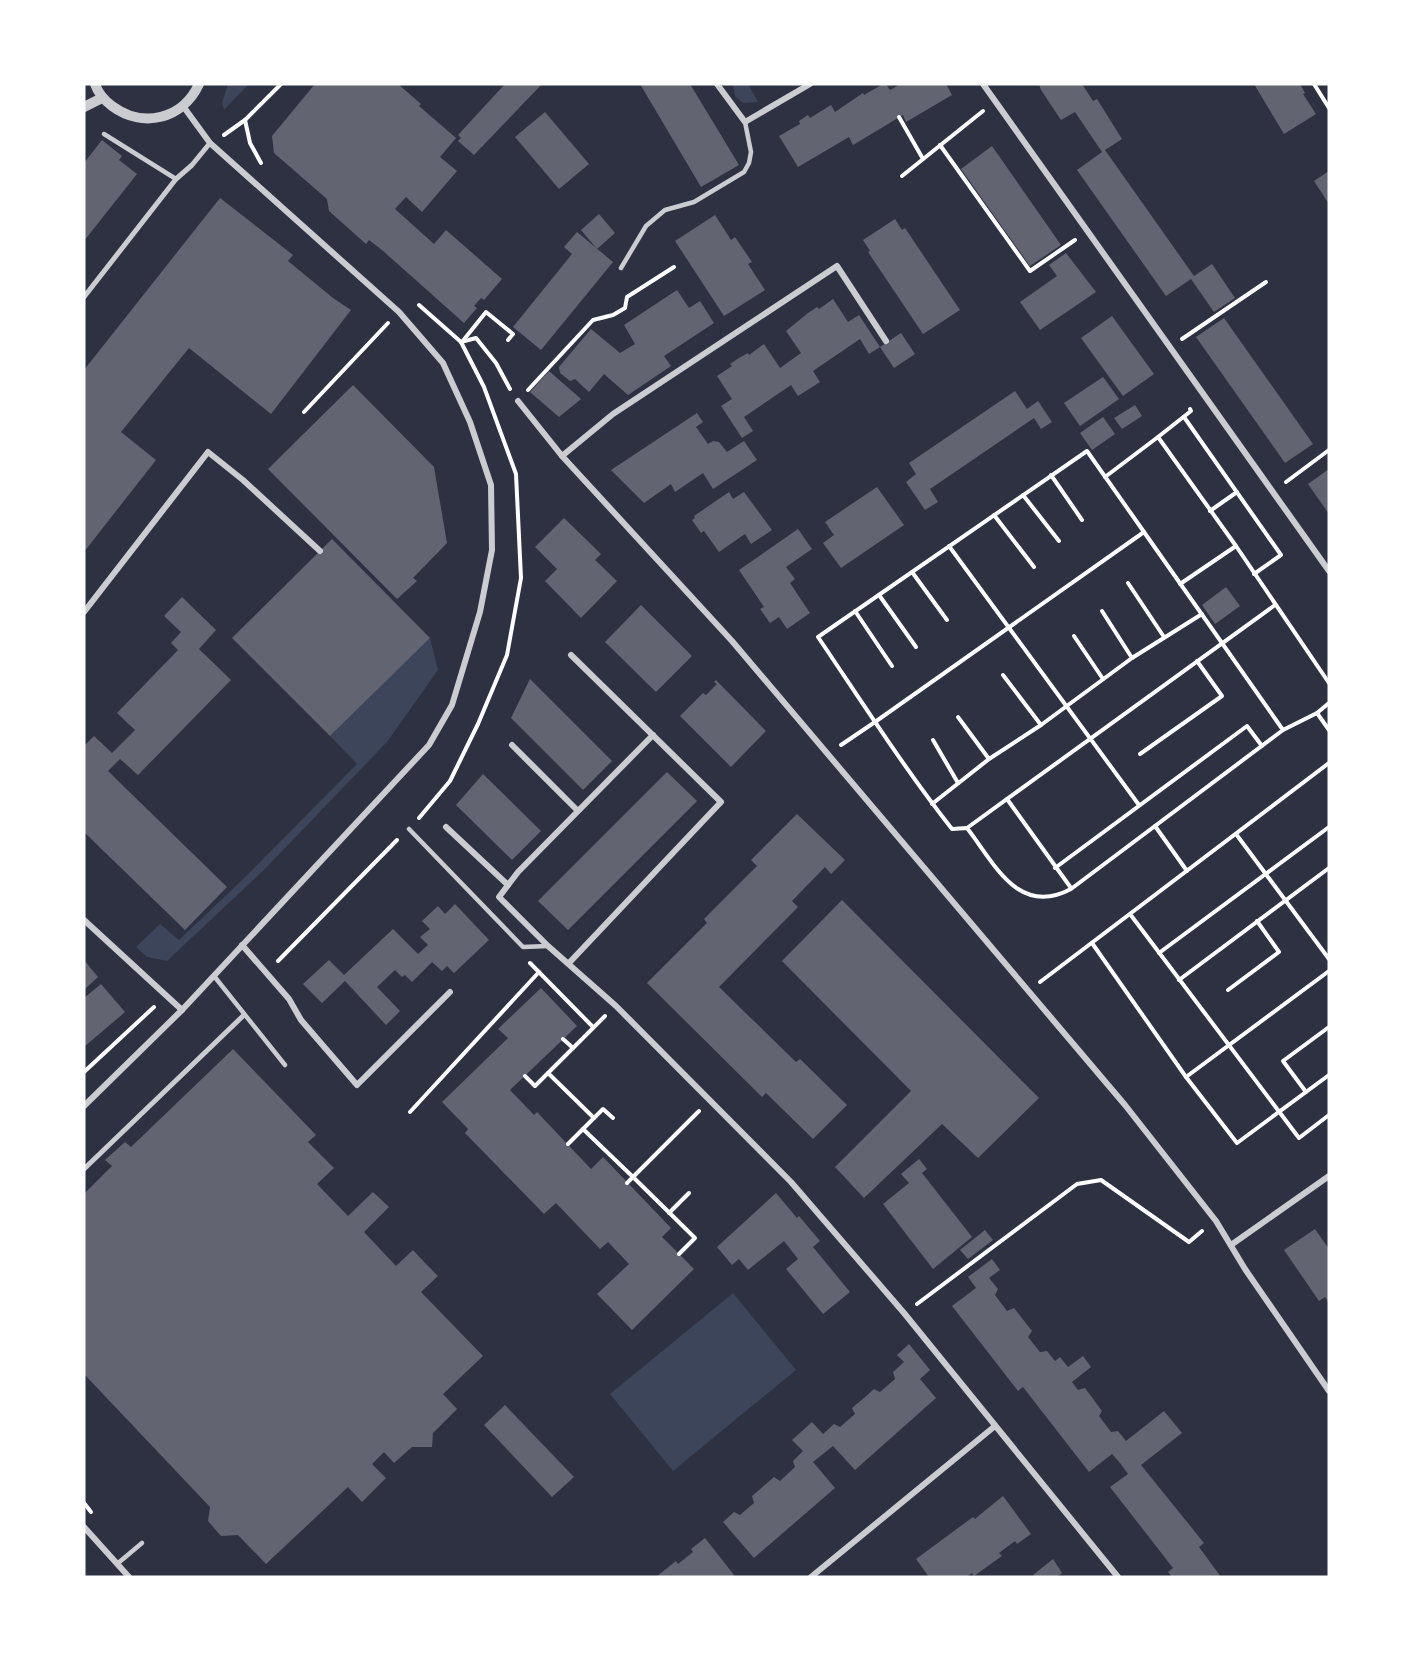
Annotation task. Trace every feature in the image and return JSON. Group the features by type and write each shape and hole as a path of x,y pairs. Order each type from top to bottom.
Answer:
{"street":[{"path":"95,84 102,98 121,113 138,119 164,117 183,106 192,97 199,84"},
{"path":"717,84 745,122 810,84"},
{"path":"983,84 1329,571"},
{"path":"84,107 102,98"},
{"path":"84,1106 182,1010 429,744 452,705 480,612 492,550 491,484 470,422 443,363 399,312 210,143 183,106"},
{"path":"84,297 176,179 192,165 210,143"},
{"path":"562,456 613,414 837,266 886,341"},
{"path":"518,401 562,456 711,618 1132,1114 1216,1221 1245,1269 1329,1391"},
{"path":"84,612 208,452 243,480 320,551"},
{"path":"569,963 721,802 571,655"},
{"path":"652,735 518,872 499,897 548,946 616,1006 792,1182 904,1314 1118,1577"},
{"path":"512,745 577,810"},
{"path":"446,827 508,885"},
{"path":"84,920 182,1010"},
{"path":"242,945 289,999 301,1020 357,1085 450,992"},
{"path":"84,1169 244,1015"},
{"path":"1231,1245 1329,1176"},
{"path":"811,1577 995,1426"},
{"path":"84,1527 129,1577"}],"lane":[{"path":"621,268 646,226 665,210 694,202 744,172 751,152 745,122"},
{"path":"104,134 176,179"},
{"path":"409,829 523,947 548,946"},
{"path":"214,975 285,1065"},
{"path":"117,1564 142,1543"}],"path":[{"path":"210,143 245,120 281,84"},
{"path":"1314,84 1329,108"},
{"path":"902,176 995,101"},
{"path":"899,117 923,159"},
{"path":"245,120 250,143 266,169"},
{"path":"940,146 1030,271 1087,231"},
{"path":"461,342 476,338 496,363 518,401 593,320 613,315 625,308 627,297 674,267"},
{"path":"1170,347 1266,282"},
{"path":"267,973 409,829 450,781 478,724 507,655 520,578 516,474 484,387 461,342 417,303"},
{"path":"304,412 399,312"},
{"path":"461,342 486,312 513,334 508,340"},
{"path":"1105,477 1191,411 1185,402"},
{"path":"1184,417 1281,555 1254,574"},
{"path":"1158,437 1236,546 1329,683"},
{"path":"1273,492 1329,450"},
{"path":"1275,605 1222,643 1197,661 1091,739 967,828 952,829 932,804 818,637 1087,451 1202,614 1222,643 1283,730"},
{"path":"1051,475 1082,520"},
{"path":"1210,511 1237,492"},
{"path":"1023,495 1059,541"},
{"path":"994,515 1034,567"},
{"path":"827,755 1144,532"},
{"path":"949,546 1139,805"},
{"path":"1180,584 1236,546"},
{"path":"912,572 947,620"},
{"path":"1128,583 1164,637"},
{"path":"879,594 916,647"},
{"path":"855,611 892,666"},
{"path":"1102,611 1132,658"},
{"path":"932,804 989,759 1041,725 1132,658 1202,614"},
{"path":"1074,636 1103,679"},
{"path":"1140,754 1222,696 1197,661"},
{"path":"1003,675 1041,725"},
{"path":"967,828 1010,884 1025,895 1042,898 1058,896 1071,889 1283,730 1317,713 1329,703"},
{"path":"1317,713 1329,730"},
{"path":"958,717 989,759"},
{"path":"1055,868 1247,726 1262,746"},
{"path":"933,740 958,783"},
{"path":"1029,990 1329,763"},
{"path":"1007,799 1071,889"},
{"path":"1155,826 1187,871"},
{"path":"1159,953 1329,827"},
{"path":"1236,834 1329,959"},
{"path":"1179,980 1329,868"},
{"path":"1130,914 1299,1138 1329,1115"},
{"path":"1228,990 1279,952 1257,921"},
{"path":"1092,943 1186,1077 1237,1143 1329,1075"},
{"path":"523,947 525,958 593,1027"},
{"path":"1186,1077 1329,971"},
{"path":"410,1112 539,972"},
{"path":"84,1072 166,997"},
{"path":"525,1076 535,1086 616,1006"},
{"path":"1306,1092 1283,1061 1329,1027"},
{"path":"563,1039 573,1048"},
{"path":"548,1073 594,1118"},
{"path":"627,1183 710,1100"},
{"path":"568,1144 603,1108 613,1118"},
{"path":"583,1129 695,1238 679,1254"},
{"path":"904,1314 1077,1184 1101,1180 1189,1242"},
{"path":"669,1213 689,1193"}],"shaded area":[{"path":"228,84 249,84 224,110 222,103"},
{"path":"733,84 748,84 758,102 743,103 735,96"},
{"path":"430,638 438,670 387,742 263,871 167,961 147,957 136,947 160,924 179,940 357,764 330,736"},
{"path":"733,1293 796,1370 673,1471 610,1394"}],"building":[{"path":"315,84 398,84 456,138 440,157 457,171 422,212 406,197 395,209 434,244 446,230 502,279 484,300 481,298 474,306 477,308 464,323 382,250 369,240 366,244 329,211 327,199 274,153 272,136"},
{"path":"505,84 542,84 474,155 458,141 461,138 458,135"},
{"path":"640,84 690,84 739,165 701,187"},
{"path":"886,84 890,90 901,84 946,84 952,95 906,122 903,115 853,145 849,137 798,167 779,136 800,124 799,121 808,115 810,118 831,105 835,112 863,93 864,95"},
{"path":"1039,84 1082,84 1093,101 1097,99 1122,139 1105,150 1194,276 1212,264 1235,298 1214,312 1191,279 1166,296 1077,170 1102,152 1075,112 1061,120"},
{"path":"1254,84 1300,84 1305,93 1303,94 1316,114 1284,134"},
{"path":"545,112 589,164 559,189 515,137"},
{"path":"102,140 122,156 119,160 137,174 84,241 84,163"},
{"path":"992,146 1061,245 1030,266 961,169"},
{"path":"1329,171 1329,204 1314,181"},
{"path":"220,198 293,255 288,261 351,310 271,414 189,348 121,432 156,460 84,552 84,370"},
{"path":"599,214 615,233 597,249 581,230"},
{"path":"715,215 731,240 735,237 752,262 748,264 765,290 724,316 675,241"},
{"path":"895,219 902,230 905,228 960,310 923,334 868,252 870,251 863,240"},
{"path":"577,232 613,262 541,350 513,327 572,254 564,247"},
{"path":"1066,253 1096,292 1040,330 1020,302 1057,276 1049,265"},
{"path":"677,290 689,308 700,301 714,323 664,356 671,366 628,395 604,374 589,392 575,379 570,381 560,373 559,367 591,329 620,353 635,344 624,325"},
{"path":"833,299 848,322 859,315 880,347 869,354 860,339 813,371 820,382 798,396 791,385 744,417 753,431 742,438 721,406 732,399 717,376 732,366 730,364 748,353 749,355 764,344 780,368 801,353 786,331 808,313 817,307 819,309"},
{"path":"1112,316 1154,374 1123,396 1081,338"},
{"path":"1224,318 1313,444 1285,463 1196,337"},
{"path":"901,333 915,354 894,368 880,347"},
{"path":"549,371 581,399 559,417 530,392"},
{"path":"1103,377 1119,399 1080,426 1064,403"},
{"path":"353,385 434,467 447,543 413,578 417,581 397,599 268,469"},
{"path":"1015,391 1027,409 1038,401 1052,422 1041,429 1034,418 930,489 938,502 925,510 906,482 916,474 909,463"},
{"path":"1135,405 1142,416 1122,429 1114,418"},
{"path":"697,413 703,422 696,427 708,444 713,441 719,442 727,452 744,441 757,460 713,489 703,473 675,492 671,484 644,503 611,470"},
{"path":"1103,417 1115,434 1092,450 1080,433"},
{"path":"1329,469 1329,514 1308,484"},
{"path":"877,487 904,525 841,568 823,543 834,535 825,522"},
{"path":"729,492 733,499 744,492 772,530 751,544 745,534 719,552 704,531 701,533 692,520 694,516"},
{"path":"564,518 601,554 595,560 617,581 581,618 545,581 557,569 535,547"},
{"path":"798,529 812,549 786,567 795,579 790,583 810,613 787,629 779,617 770,623 760,609 764,607 739,570"},
{"path":"332,539 430,638 330,736 232,638"},
{"path":"1226,587 1240,606 1215,624 1202,605"},
{"path":"182,597 216,630 199,649 231,680 138,775 120,759 108,771 227,887 185,930 84,832 84,746 94,736 112,753 135,730 117,713 178,650 171,643 181,632 164,616"},
{"path":"641,605 692,656 656,692 605,642"},
{"path":"530,679 612,761 583,790 511,718"},
{"path":"716,680 766,731 731,767 680,716 703,693 706,695 717,684 714,682"},
{"path":"667,772 697,801 568,930 538,901"},
{"path":"483,774 541,831 512,860 456,805"},
{"path":"797,814 845,860 831,874 825,867 792,901 798,907 719,987 796,1062 800,1059 847,1105 813,1139 766,1093 762,1097 647,983 707,923 704,919 757,866 751,860"},
{"path":"842,900 1039,1098 978,1158 942,1124 864,1198 835,1167 911,1091 782,961"},
{"path":"455,904 489,940 454,973 447,966 442,971 432,962 412,982 395,970 377,987 400,1011 386,1025 345,981 322,1003 303,984 329,960 344,975 393,929 418,954 428,945 420,937 430,929 422,921 438,906 445,914"},
{"path":"84,960 98,977 84,990"},
{"path":"101,984 125,1012 84,1047 84,998"},
{"path":"541,988 577,1026 510,1090 534,1115 537,1112 591,1169 603,1157 671,1228 662,1237 694,1269 632,1330 597,1294 629,1264 608,1242 600,1249 556,1203 544,1214 465,1133 468,1129 442,1102 508,1038 498,1029"},
{"path":"233,1049 316,1135 308,1142 334,1168 317,1184 348,1216 373,1192 389,1207 364,1232 396,1266 413,1250 438,1276 421,1292 483,1356 443,1394 457,1409 433,1433 432,1447 412,1447 394,1463 384,1452 372,1464 386,1478 362,1502 348,1487 266,1564 238,1535 221,1536 208,1521 210,1507 84,1374 84,1194 112,1166 105,1160 125,1142 131,1147"},
{"path":"919,1159 927,1169 922,1173 972,1237 933,1269 883,1204 909,1183 901,1174"},
{"path":"776,1193 820,1241 813,1247 850,1292 823,1314 786,1269 798,1259 784,1241 748,1270 739,1259 732,1265 717,1247"},
{"path":"1315,1229 1329,1249 1329,1303 1325,1297 1319,1301 1284,1250"},
{"path":"985,1230 993,1240 968,1259 960,1250"},
{"path":"992,1259 1000,1270 989,1278 998,1289 995,1295 1007,1311 1014,1308 1032,1331 1028,1337 1040,1352 1047,1351 1055,1361 1060,1357 1068,1367 1083,1356 1091,1367 1072,1382 1078,1390 1085,1388 1102,1411 1099,1416 1111,1432 1118,1431 1126,1441 1164,1411 1182,1433 1141,1465 1204,1543 1199,1547 1221,1577 1172,1577 1168,1572 1173,1568 1110,1487 1128,1474 1120,1463 1112,1454 1089,1472 1023,1387 1018,1391 952,1306 976,1288 968,1277"},
{"path":"909,1344 930,1370 920,1379 936,1398 855,1470 833,1446 813,1462 835,1488 754,1558 723,1522 734,1512 740,1515 754,1503 752,1496 774,1477 780,1481 795,1467 793,1461 803,1451 792,1440 812,1422 823,1434 834,1424 840,1427 855,1414 852,1408 874,1389 880,1392 895,1379 893,1372 904,1362 897,1355"},
{"path":"505,1405 574,1477 552,1497 484,1425"},
{"path":"1003,1496 1031,1534 1017,1544 1015,1541 999,1553 1002,1556 974,1576 972,1573 966,1577 929,1577 916,1559 973,1517 975,1519"},
{"path":"705,1538 734,1575 732,1577 656,1577 676,1561 678,1564"},
{"path":"1053,1559 1062,1573 1057,1577 1034,1577 1033,1575"}]}
